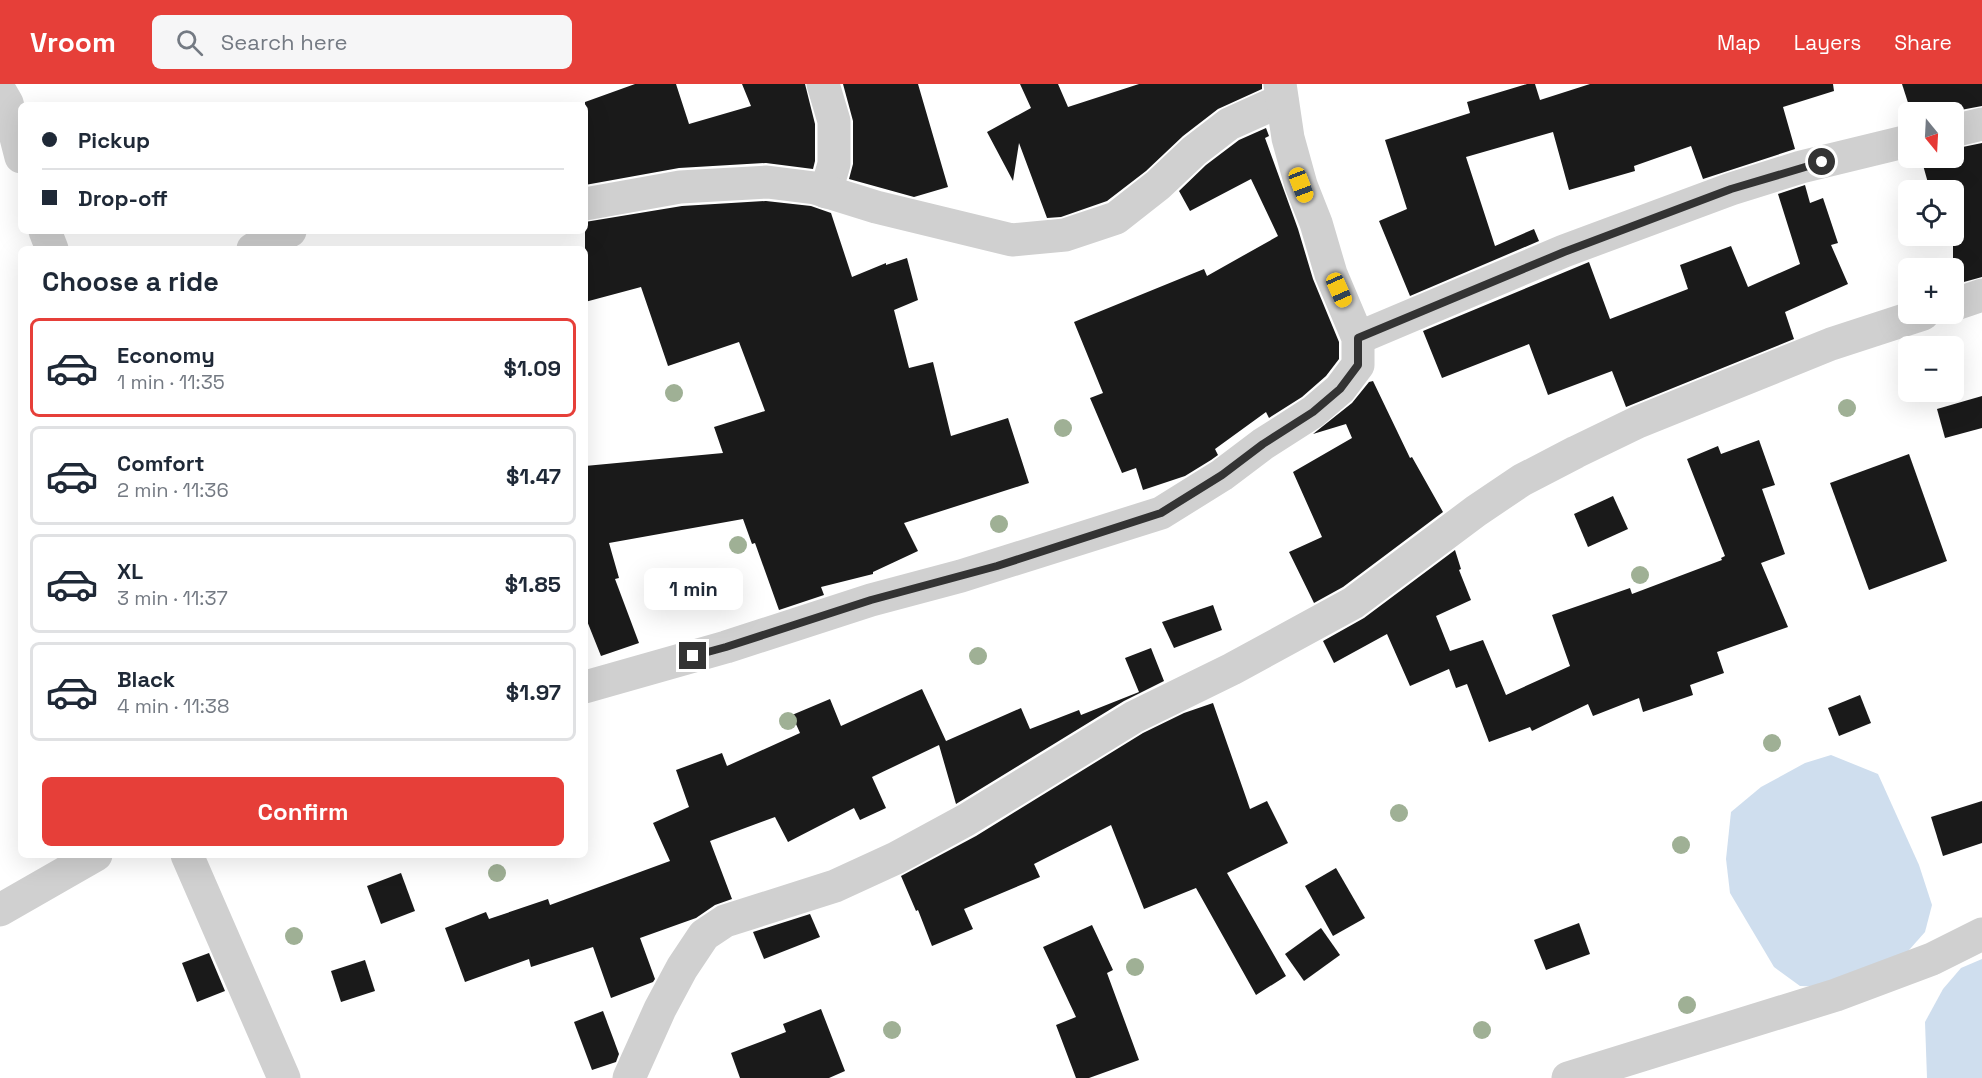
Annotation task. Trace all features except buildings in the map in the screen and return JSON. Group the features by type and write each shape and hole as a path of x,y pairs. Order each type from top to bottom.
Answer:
{"street":[{"path":"823,84 834,121 834,165 826,192"},
{"path":"0,91 7,103 18,145"},
{"path":"588,203 691,186 767,182 815,188 876,207 1012,240 1065,235 1116,218 1229,124 1281,92 1288,138 1301,185 1331,274 1358,338 1358,365 1340,389 1313,412 1263,444 1222,475 1161,513 961,576 871,600 726,647 588,686"},
{"path":"1964,128 1982,124"},
{"path":"1358,338 1523,268 1731,189 1802,167 1898,143"},
{"path":"259,246 284,234"},
{"path":"1964,301 1982,295"},
{"path":"628,1078 682,968 704,935 725,921 835,886 916,847 1085,749 1134,717 1232,669 1353,603 1476,511 1522,480 1576,452 1638,422 1831,344 1898,322"},
{"path":"0,910 91,858"},
{"path":"188,858 284,1078"},
{"path":"1568,1078 1836,995 1932,959 1982,934"}],"water":[{"path":"1831,755 1878,774 1919,865 1932,905 1925,932 1902,958 1826,987 1800,986 1774,967 1730,893 1726,859 1731,812 1761,787 1805,763"},
{"path":"1982,959 1982,1078 1927,1078 1925,1022 1943,989 1961,968"}],"route":[{"path":"693,656 871,600 997,566 1161,513 1222,475 1263,444 1313,412 1340,389 1358,365 1358,338 1564,252 1731,189 1822,162"}]}
